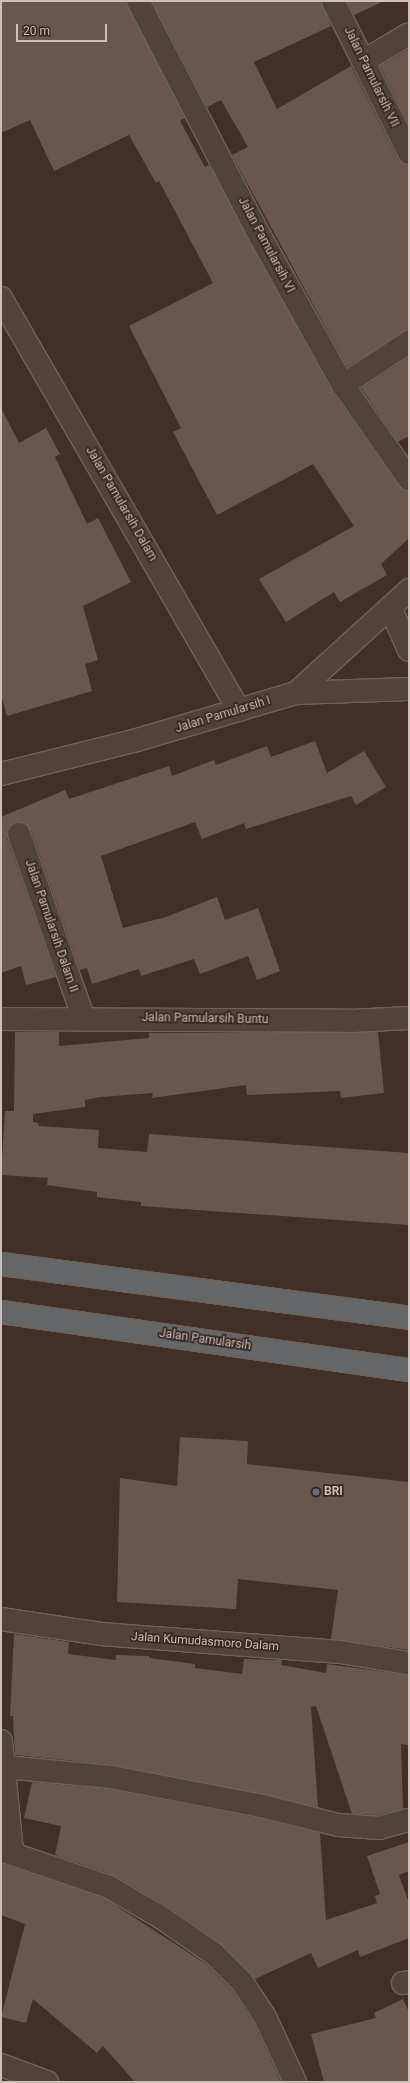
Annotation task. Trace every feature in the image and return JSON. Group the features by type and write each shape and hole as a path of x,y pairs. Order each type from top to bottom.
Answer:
{"highway":[{"path":"1,1264 409,1318"},
{"name":"Jalan Pamularsih","path":"1,1312 409,1370"}],"street":[{"name":"Jalan Pamularsih VII","path":"333,1 409,153"},
{"name":"Jalan Pamularsih VI","path":"143,3 342,385 409,479"},
{"path":"364,61 409,34"},
{"name":"Jalan Pamularsih Dalam","path":"1,298 239,710"},
{"path":"342,385 409,342"},
{"name":"Jalan Pamularsih I","path":"1,774 239,710 296,693 409,590"},
{"path":"390,607 409,650"},
{"path":"296,693 409,689"},
{"name":"Jalan Pamularsih Dalam II","path":"19,834 83,1017"},
{"name":"Jalan Pamularsih Buntu","path":"1,1019 83,1017 352,1021 409,1018"},
{"name":"Jalan Kumudasmoro Dalam","path":"1,1619 101,1634 340,1652 409,1663"},
{"path":"1,1741 4,1767 7,1851 110,1887 162,1918 214,1954 242,1982 265,2017 295,2082"},
{"path":"4,1767 111,1778 262,1806 338,1825 379,1828 409,1820"},
{"path":"1,2065 47,2082"}],"building":[{"path":"1,1 126,1 185,118 180,121 205,167 209,165 332,391 399,486 409,491 409,538 381,564 387,575 340,602 334,592 286,622 259,579 354,526 313,464 217,515 173,432 181,428 129,326 213,283 159,181 156,183 129,135 54,171 30,120 1,133"},
{"path":"152,1 321,1 331,26 254,62 277,109 351,66 398,159 409,165 409,330 347,367 232,155 248,147 221,100 207,107"},
{"path":"347,1 384,1 354,15"},
{"path":"409,49 409,125 380,66"},
{"path":"409,357 409,436 398,442 361,388"},
{"path":"1,408 19,443 46,428 60,454 55,457 87,524 98,518 131,582 83,606 98,660 85,664 92,691 7,716 1,695"},
{"path":"315,741 327,773 364,751 386,787 356,805 351,796 246,829 244,823 202,839 195,822 101,856 123,928 166,917 217,897 225,920 258,908 280,971 257,980 248,956 200,974 194,959 141,976 139,969 92,984 87,968 80,970 31,830 21,822 9,826 7,838 56,977 26,985 21,966 1,973 1,817 65,790 69,799 169,766 172,776 214,760 216,765 267,746 271,757"},
{"path":"15,1032 59,1032 59,1046 149,1038 149,1033 378,1032 384,1093 341,1098 340,1091 247,1095 246,1085 152,1098 153,1093 101,1097 85,1100 85,1107 33,1114 33,1122 38,1123 39,1126 99,1130 98,1148 147,1152 149,1134 409,1153 409,1225 141,1206 141,1202 97,1197 97,1192 47,1185 48,1178 1,1175 5,1111 14,1111"},
{"path":"180,1437 248,1441 247,1464 409,1482 409,1650 331,1639 338,1590 238,1579 236,1609 117,1602 120,1478 177,1486"},
{"path":"14,1634 69,1642 68,1654 116,1660 116,1655 149,1656 149,1658 195,1664 195,1668 242,1674 244,1659 282,1660 281,1665 326,1673 327,1664 409,1675 409,1745 401,1744 403,1809 378,1815 352,1814 316,1706 311,1707 318,1807 113,1765 15,1755 13,1716 10,1716"},
{"path":"32,1782 109,1789 259,1818 320,1833 326,1920 377,1903 375,1896 380,1894 367,1856 409,1842 409,1871 399,1875 409,1903 409,1938 360,1957 358,1950 318,1968 311,1953 255,1979 221,1944 168,1907 115,1876 55,1855 61,1826 24,1818"},
{"path":"1,1863 104,1898 206,1964 232,1990 254,2023 281,2082 135,2082 103,2046 97,2053 33,1999 26,2023 1,2017 25,1924 1,1915"},
{"path":"403,1999 409,2012 409,2082 324,2082 311,2034 376,2018 374,2013"}],"place":[{"name":"BRI","path":"316,1492"}]}
